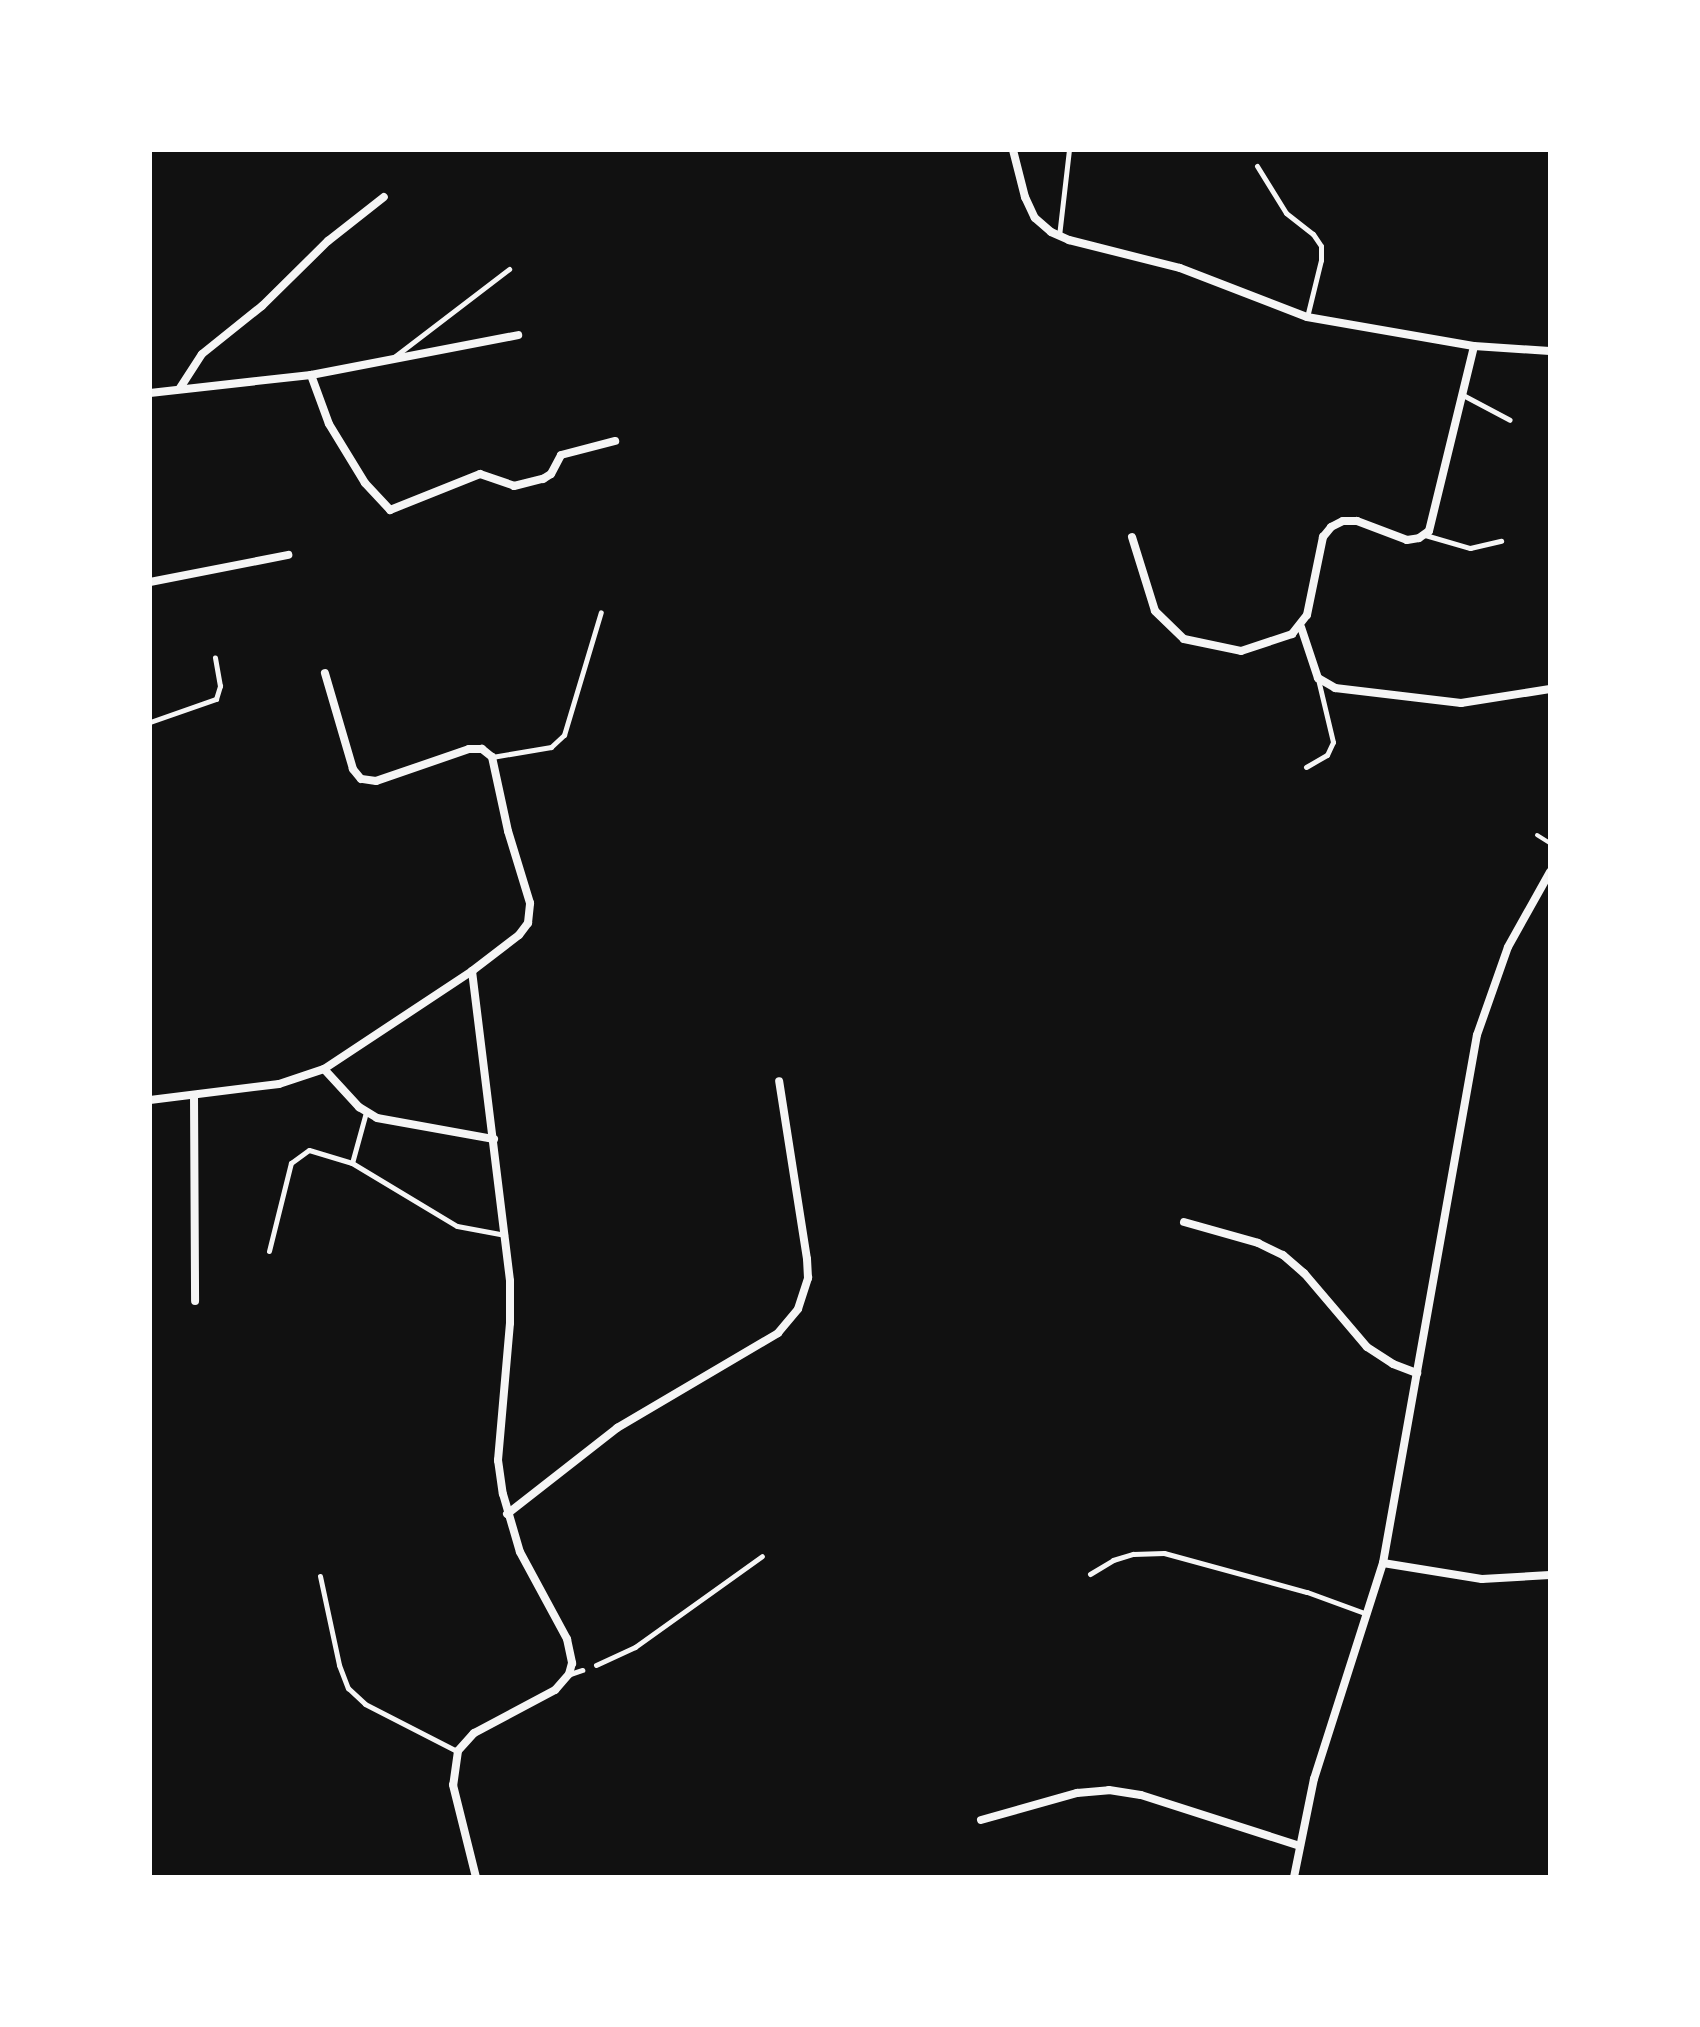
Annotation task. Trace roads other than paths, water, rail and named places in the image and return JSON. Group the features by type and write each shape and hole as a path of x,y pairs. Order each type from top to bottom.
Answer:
{"street":[{"path":"1013,150 1029,207 1042,226 1059,236 1180,268 1307,317 1474,346 1550,351"},
{"path":"180,388 202,354 262,306 328,241 384,197"},
{"path":"150,393 311,375 518,335"},
{"path":"1132,537 1155,611 1184,639 1241,651 1292,634 1301,627 1307,615 1323,537 1331,527 1350,520 1407,540 1425,535 1434,522 1474,346"},
{"path":"311,375 329,424 365,483 390,510 480,474 514,486 543,479 551,474 561,455 615,441"},
{"path":"150,582 288,555"},
{"path":"1301,627 1318,678 1335,688 1461,703 1550,689"},
{"path":"150,1100 279,1084 324,1069 472,971 519,935 530,917 530,903 508,831 498,772 492,757 482,749 469,749 376,781 361,779 353,769 325,673"},
{"path":"1294,1877 1314,1779 1383,1563 1477,1035 1491,988 1508,947 1550,872"},
{"path":"472,971 506,1235 510,1323 498,1460 507,1514 520,1552 567,1639 572,1663 569,1674 555,1690 474,1733 458,1751 453,1785 476,1877"},
{"path":"324,1069 366,1112 383,1120 494,1139"},
{"path":"507,1514 617,1428 778,1333 798,1309 808,1278 807,1259 779,1081"},
{"path":"194,1095 195,1301"},
{"path":"1184,1222 1258,1243 1283,1255 1304,1273 1367,1347 1383,1359 1417,1373"},
{"path":"1383,1563 1482,1579 1550,1575"},
{"path":"981,1820 1077,1793 1109,1790 1141,1795 1300,1846"}],"lane":[{"path":"1059,236 1069,150"},
{"path":"1257,166 1286,213 1313,234 1321,246 1321,260 1307,317"},
{"path":"394,357 509,269"},
{"path":"1461,393 1510,420"},
{"path":"1425,535 1470,548 1501,541"},
{"path":"492,757 551,747 564,735 601,612"},
{"path":"150,722 216,699 220,686 215,657"},
{"path":"1306,767 1327,755 1333,742 1318,678"},
{"path":"352,1163 366,1112"},
{"path":"269,1251 294,1158 303,1152 316,1150 352,1163 457,1226 506,1235"},
{"path":"1090,1574 1113,1560 1133,1554 1164,1553 1307,1592 1368,1614"},
{"path":"596,1665 635,1647 762,1556"},
{"path":"320,1576 339,1665 348,1688 365,1704 458,1751"},
{"path":"569,1674 582,1670"}]}
